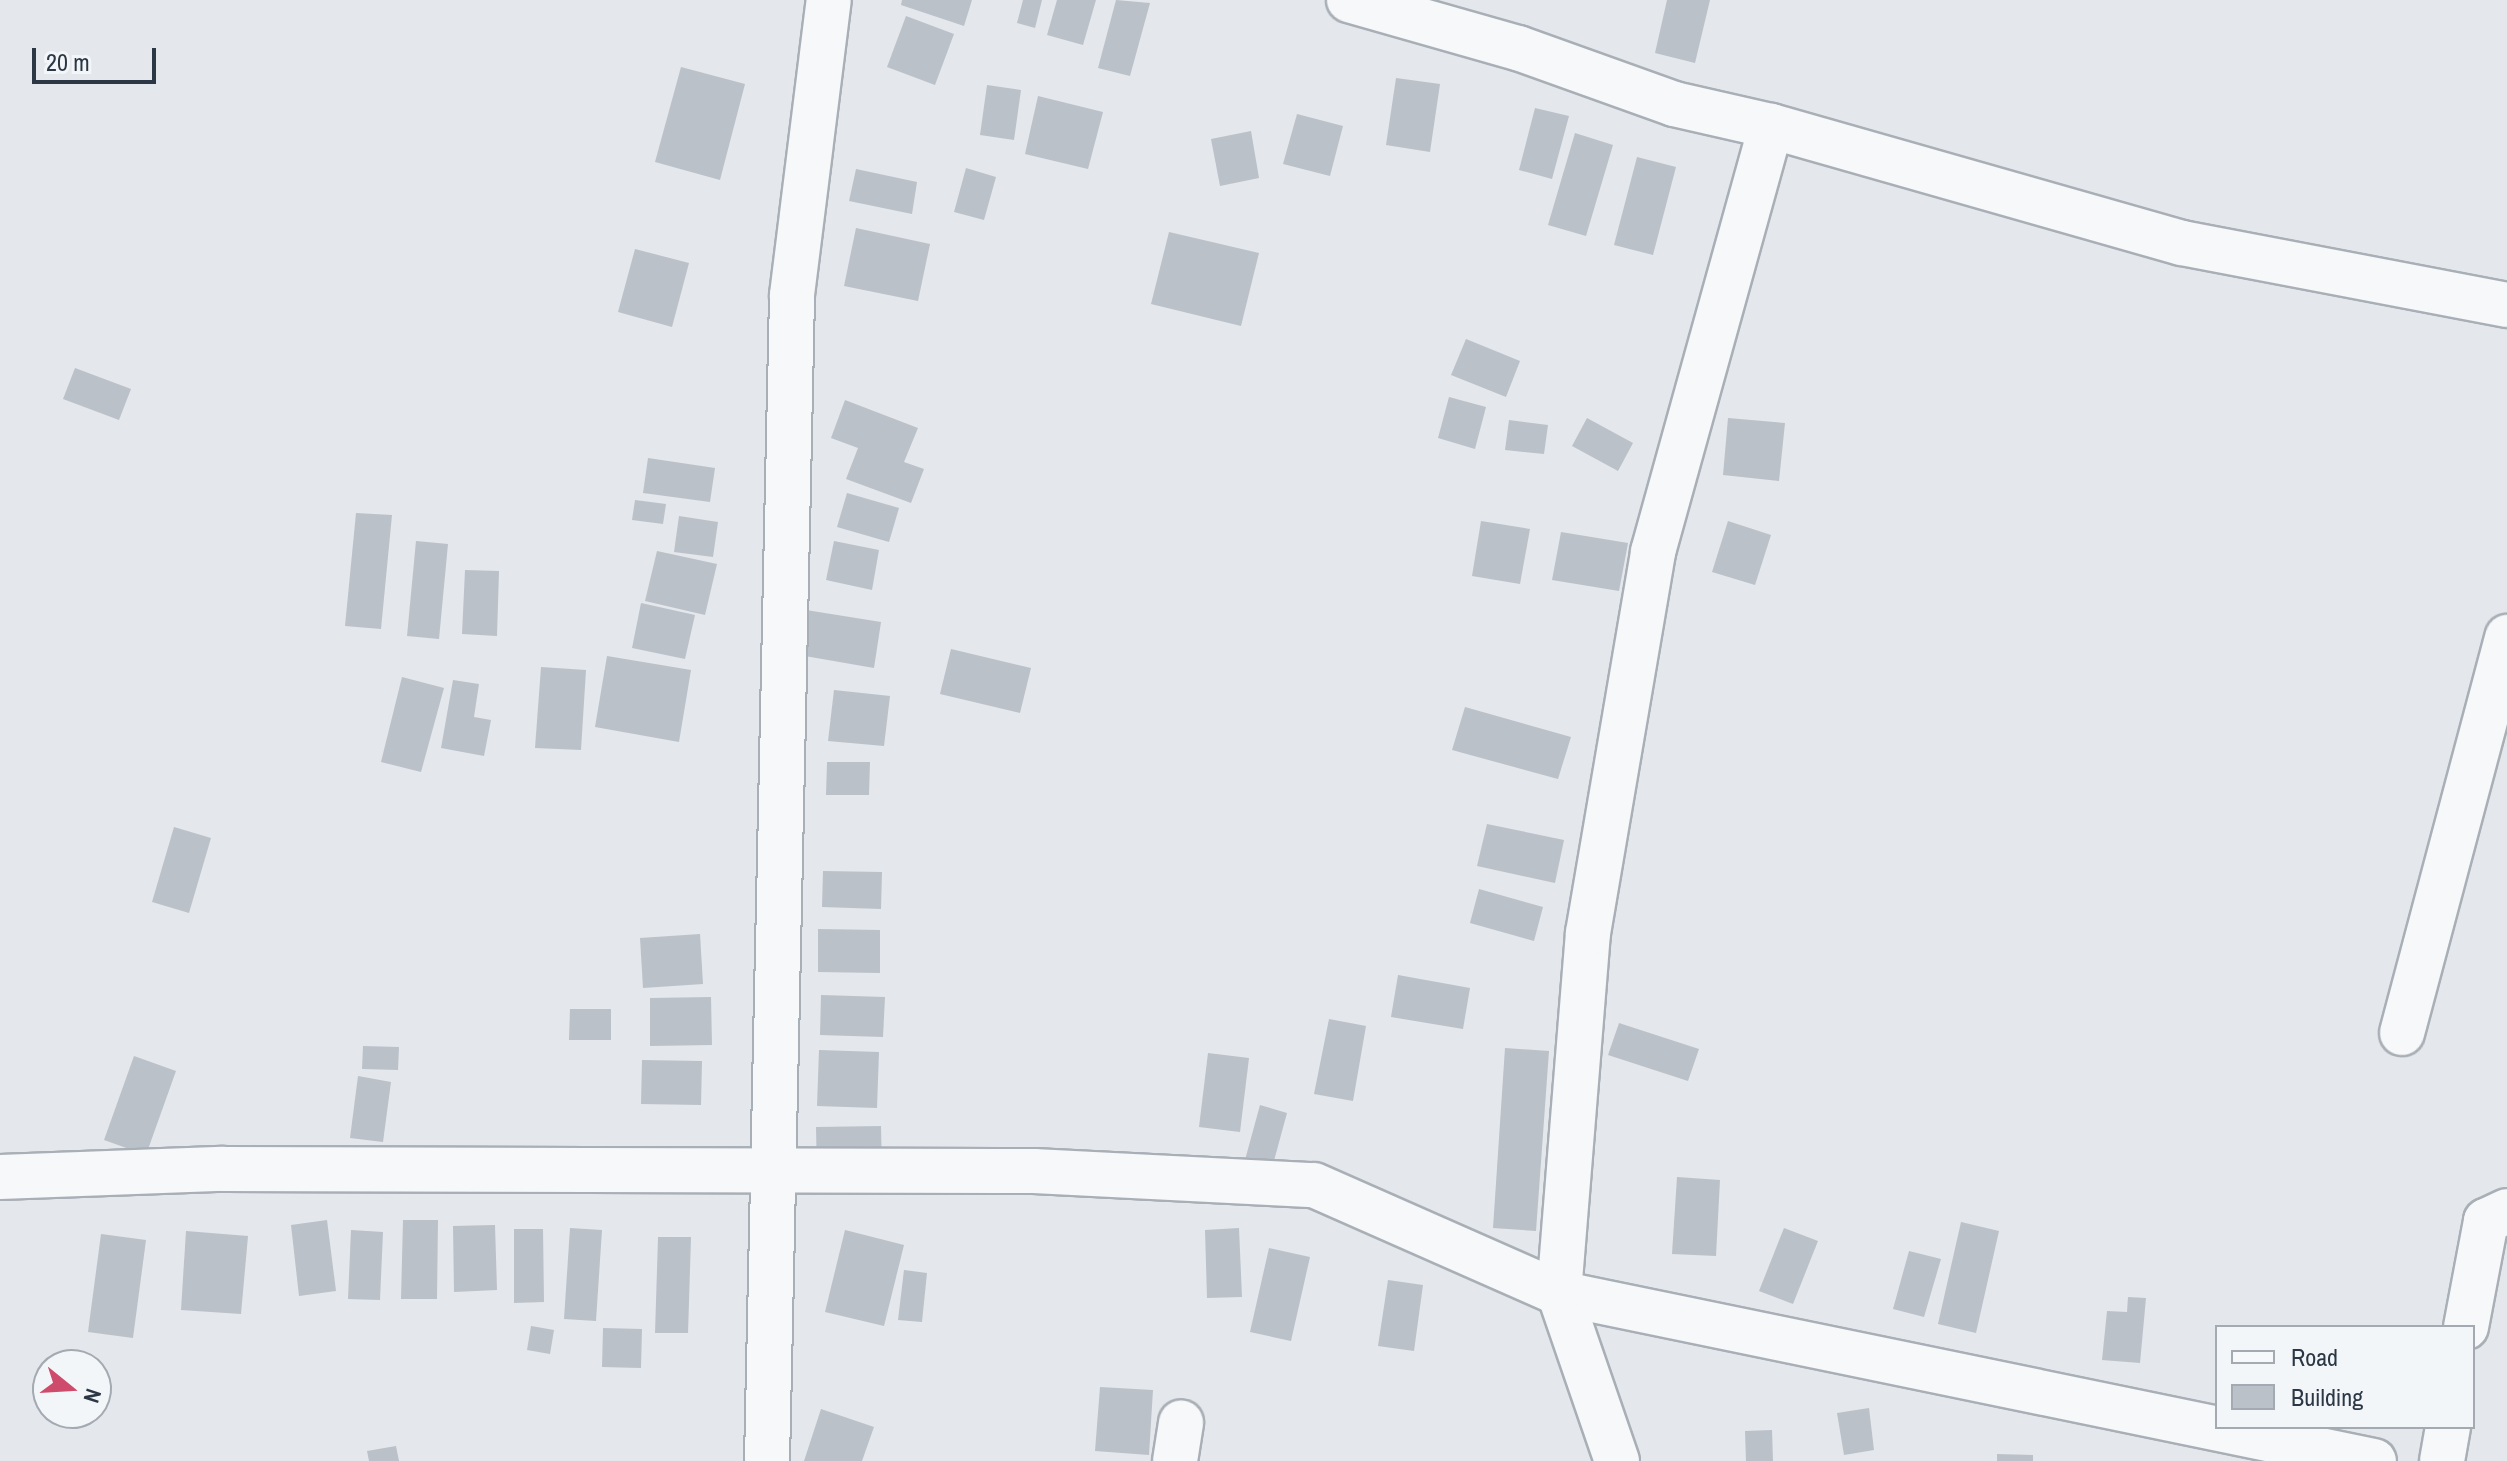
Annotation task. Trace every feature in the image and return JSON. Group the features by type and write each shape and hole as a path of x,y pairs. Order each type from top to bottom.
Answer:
{"street":[{"path":"767,1461 770,1171 792,295 829,0"},
{"path":"1349,0 1518,48 1674,104 1771,126 2182,243 2507,305"},
{"path":"1617,1461 1559,1293 1588,933 1653,552 1771,126"},
{"path":"2402,1033 2507,637"},
{"path":"0,1177 223,1169 1034,1171 1314,1185 1559,1293 2215,1428"},
{"path":"2466,1325 2486,1221 2507,1211"},
{"path":"2219,1429 2374,1461"},
{"path":"2442,1461 2448,1429"}],"building":[{"path":"902,0 972,0 964,26 901,5"},
{"path":"1023,0 1042,0 1035,28 1017,23"},
{"path":"1057,0 1096,0 1083,45 1047,35"},
{"path":"1116,0 1150,3 1130,76 1098,68"},
{"path":"1667,0 1710,0 1695,63 1655,53"},
{"path":"906,16 954,34 935,85 887,67"},
{"path":"681,67 745,84 720,180 655,162"},
{"path":"1396,78 1440,84 1430,152 1386,145"},
{"path":"987,85 1021,90 1014,140 980,135"},
{"path":"1038,96 1103,112 1088,169 1025,154"},
{"path":"1535,108 1569,116 1552,179 1519,170"},
{"path":"1297,114 1343,126 1330,176 1283,164"},
{"path":"1251,131 1259,178 1220,186 1211,139"},
{"path":"1575,133 1613,145 1586,236 1548,225"},
{"path":"1637,157 1676,167 1653,255 1614,245"},
{"path":"966,168 996,177 984,220 954,212"},
{"path":"856,169 917,182 912,214 849,201"},
{"path":"856,228 930,244 918,301 844,286"},
{"path":"1169,232 1259,253 1241,326 1151,304"},
{"path":"635,249 689,263 672,327 618,312"},
{"path":"1466,339 1520,361 1506,397 1451,375"},
{"path":"75,368 131,389 119,420 63,399"},
{"path":"1449,397 1486,407 1475,449 1438,438"},
{"path":"845,400 918,428 904,462 924,469 911,503 846,479 858,448 831,438"},
{"path":"1587,418 1633,443 1618,471 1572,446"},
{"path":"1728,418 1785,423 1779,481 1723,475"},
{"path":"1509,420 1548,425 1544,454 1505,450"},
{"path":"648,458 715,468 710,502 643,493"},
{"path":"847,493 899,508 889,542 837,527"},
{"path":"635,500 666,504 663,524 632,520"},
{"path":"356,513 392,515 381,629 345,626"},
{"path":"679,516 718,522 713,557 674,552"},
{"path":"1481,521 1530,529 1520,584 1472,576"},
{"path":"1728,521 1771,535 1755,585 1712,572"},
{"path":"1561,532 1628,543 1619,591 1552,580"},
{"path":"416,541 448,544 439,639 407,636"},
{"path":"834,541 879,550 872,590 826,580"},
{"path":"657,551 717,564 705,615 645,601"},
{"path":"465,570 499,571 497,636 462,634"},
{"path":"641,603 695,615 685,659 632,648"},
{"path":"806,610 881,622 874,668 799,655"},
{"path":"951,649 1031,668 1020,713 940,694"},
{"path":"607,656 691,670 679,742 595,727"},
{"path":"541,667 586,670 581,750 535,748"},
{"path":"402,677 444,688 421,772 381,762"},
{"path":"453,680 479,684 474,717 491,720 484,756 441,748"},
{"path":"834,690 890,696 884,746 828,741"},
{"path":"1465,707 1571,737 1558,779 1452,750"},
{"path":"827,762 870,762 869,795 826,795"},
{"path":"1487,824 1564,840 1555,883 1477,866"},
{"path":"174,827 211,838 189,913 152,902"},
{"path":"823,871 882,872 881,909 822,907"},
{"path":"1479,889 1543,907 1534,941 1470,923"},
{"path":"818,929 880,930 880,973 818,972"},
{"path":"700,934 703,984 643,988 640,938"},
{"path":"1398,975 1470,988 1463,1029 1391,1017"},
{"path":"821,995 885,997 883,1037 820,1035"},
{"path":"711,997 712,1045 650,1046 650,998"},
{"path":"570,1009 611,1009 611,1040 569,1040"},
{"path":"1329,1019 1366,1026 1353,1101 1314,1094"},
{"path":"1619,1023 1699,1049 1688,1081 1608,1055"},
{"path":"363,1046 399,1047 398,1070 362,1069"},
{"path":"1505,1048 1549,1051 1536,1231 1493,1228"},
{"path":"819,1050 879,1052 877,1108 817,1106"},
{"path":"1208,1053 1249,1058 1240,1132 1199,1127"},
{"path":"134,1056 176,1071 146,1155 104,1140"},
{"path":"642,1060 702,1061 701,1105 641,1104"},
{"path":"358,1076 391,1082 383,1142 350,1138"},
{"path":"1260,1105 1287,1113 1272,1168 1245,1160"},
{"path":"881,1126 882,1174 817,1175 816,1127"},
{"path":"1677,1177 1720,1180 1716,1256 1672,1254"},
{"path":"327,1220 336,1291 299,1296 291,1225"},
{"path":"403,1220 438,1220 437,1299 401,1299"},
{"path":"1961,1222 1999,1231 1976,1333 1938,1324"},
{"path":"495,1225 497,1290 454,1292 453,1226"},
{"path":"570,1228 602,1230 596,1321 564,1319"},
{"path":"1239,1228 1242,1297 1207,1298 1205,1230"},
{"path":"1784,1228 1818,1241 1793,1304 1759,1291"},
{"path":"514,1229 543,1229 544,1302 514,1303"},
{"path":"351,1230 383,1232 380,1300 348,1299"},
{"path":"845,1230 904,1245 884,1326 825,1312"},
{"path":"186,1231 248,1236 241,1314 181,1310"},
{"path":"101,1234 146,1240 133,1338 88,1332"},
{"path":"658,1237 691,1237 688,1333 655,1333"},
{"path":"1269,1248 1310,1257 1291,1341 1250,1332"},
{"path":"1909,1251 1941,1259 1924,1317 1893,1309"},
{"path":"904,1270 927,1273 922,1322 898,1320"},
{"path":"1388,1280 1423,1285 1414,1351 1378,1346"},
{"path":"2128,1297 2146,1298 2140,1363 2102,1360 2107,1311 2127,1312"},
{"path":"531,1326 554,1330 550,1354 527,1350"},
{"path":"603,1328 642,1329 641,1368 602,1367"},
{"path":"1100,1387 1153,1390 1149,1455 1095,1451"},
{"path":"1869,1408 1874,1450 1844,1455 1837,1413"},
{"path":"821,1409 874,1427 862,1461 804,1461"},
{"path":"1772,1430 1773,1461 1746,1461 1745,1431"},
{"path":"396,1446 399,1461 369,1461 367,1451"},
{"path":"1997,1454 2033,1455 2033,1461 1997,1461"}]}
